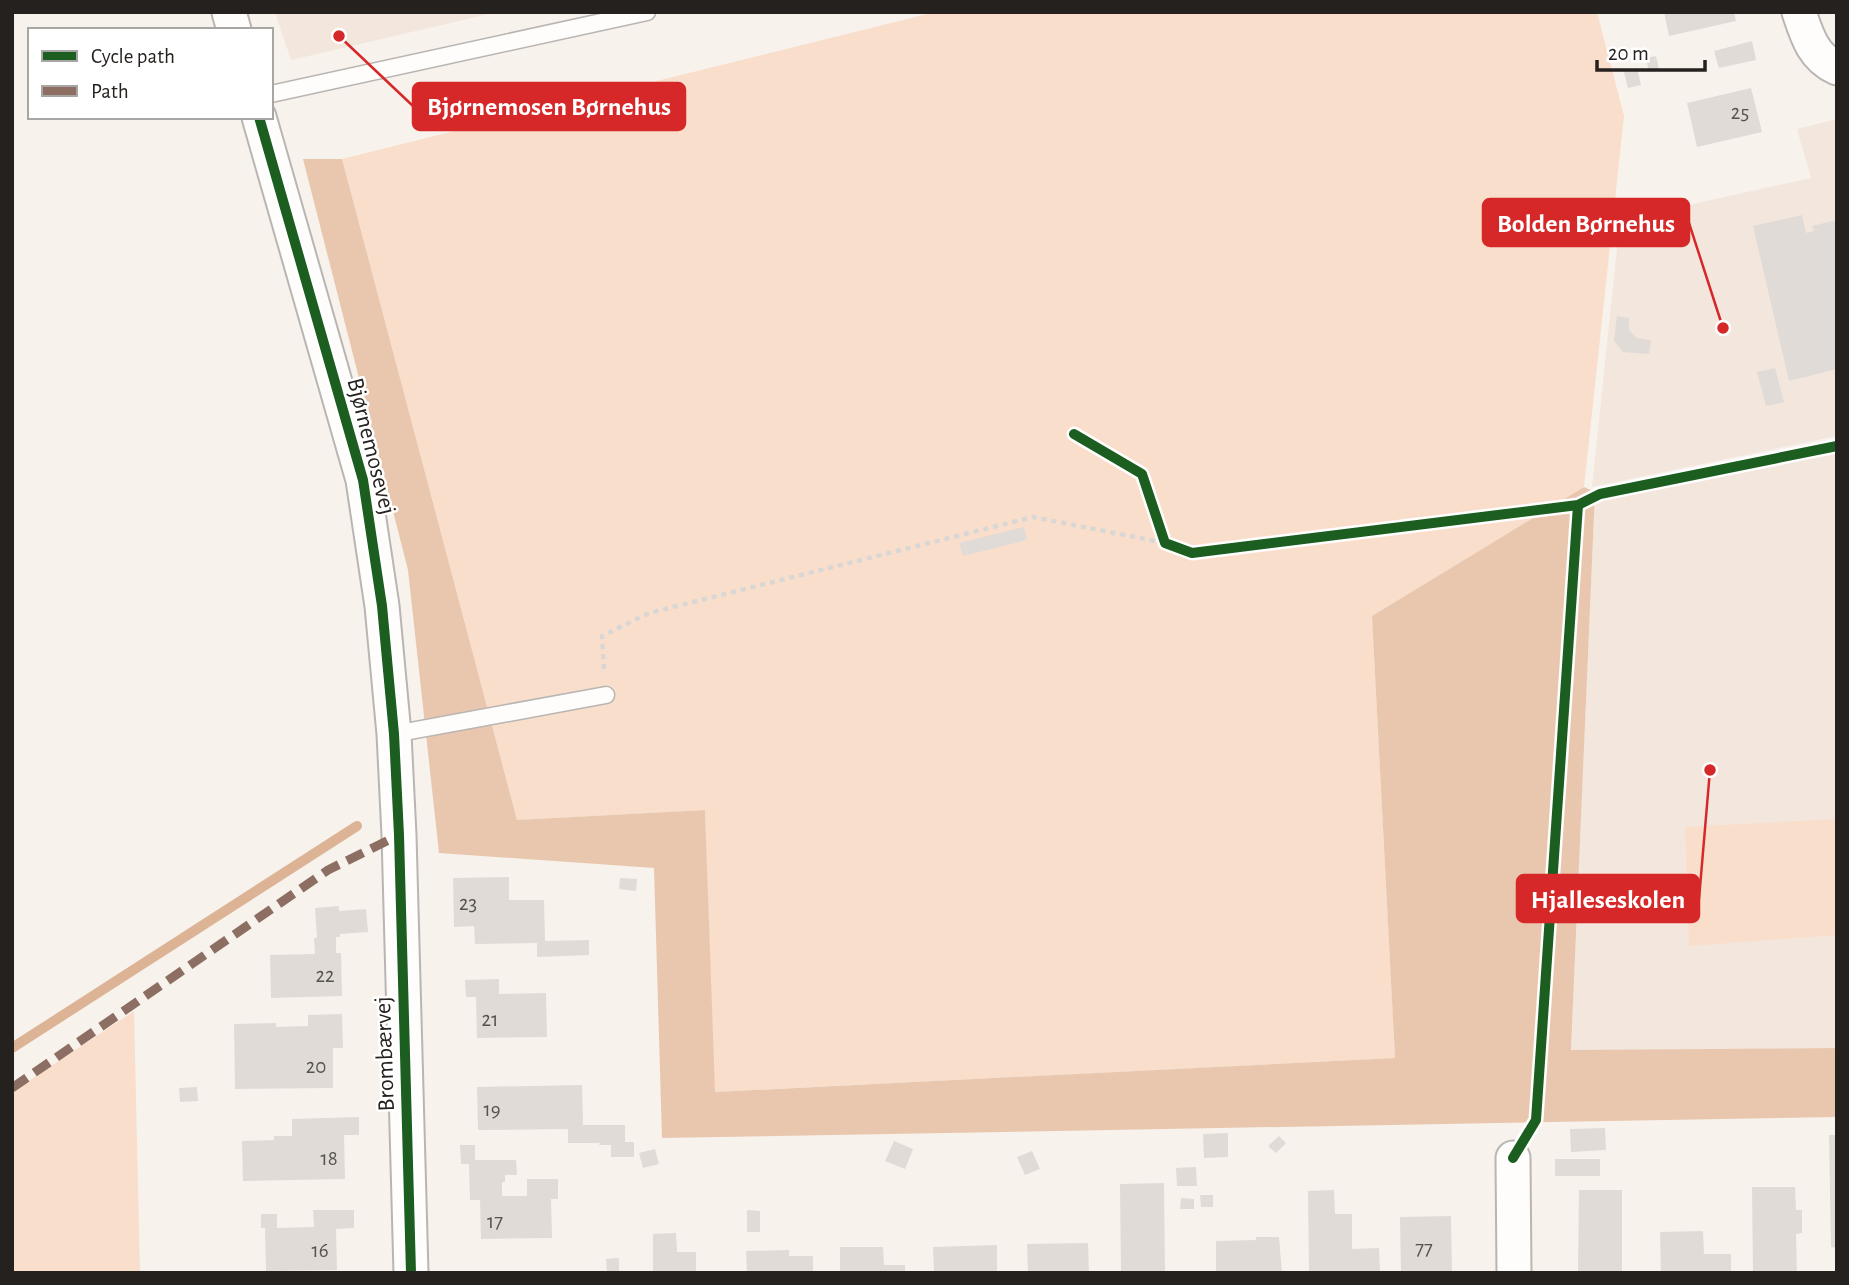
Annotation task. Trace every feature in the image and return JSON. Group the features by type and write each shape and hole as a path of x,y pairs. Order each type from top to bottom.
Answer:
{"street":[{"path":"1799,12 1814,50 1830,65"},
{"name":"Bjørnemosevej","path":"260,119 363,480 382,606 394,734 399,835"},
{"name":"Brombærvej","path":"399,835 411,1273"},
{"path":"1513,1157 1514,1273"}],"lane":[{"path":"273,94 647,12"},
{"path":"394,734 606,695"}],"path":[{"path":"606,695 602,636 649,613 1032,517 1165,543"}],"shaded area":[{"path":"275,12 498,12 291,60"},
{"path":"935,12 1597,12 1624,116 1584,487 1372,616 1395,1058 714,1092 705,810 517,820 342,159"},
{"path":"1837,119 1837,436 1592,487 1620,220 1811,178 1797,129"},
{"path":"303,159 342,159 517,820 705,810 715,1092 1395,1058 1372,616 1584,487 1595,492 1571,1050 1837,1048 1837,1117 662,1138 654,868 439,853 408,570"},
{"path":"1837,441 1837,1048 1571,1051 1595,492"},
{"path":"1837,819 1837,935 1689,946 1685,827"},
{"path":"134,1011 140,1273 12,1273 12,1092"}],"building":[{"path":"1664,12 1734,12 1736,21 1669,36"},
{"path":"1752,41 1756,60 1719,68 1714,51"},
{"path":"1656,56 1659,69 1649,72 1646,58"},
{"path":"1637,68 1641,85 1628,88 1624,72"},
{"path":"1751,88 1762,132 1697,147 1687,103"},
{"path":"1802,215 1806,233 1814,231 1812,226 1837,220 1837,369 1789,381 1753,226"},
{"path":"1617,316 1629,318 1629,330 1637,338 1651,340 1649,354 1623,352 1614,341"},
{"path":"1775,368 1784,402 1766,406 1757,372"},
{"path":"1024,527 1027,540 963,556 959,543"},
{"path":"509,877 509,900 544,900 545,941 589,940 589,955 537,957 537,943 475,944 474,926 454,927 453,878"},
{"path":"620,878 637,879 636,891 619,889"},
{"path":"339,906 339,911 366,909 368,932 340,934 340,937 336,937 336,953 341,953 342,996 271,998 270,955 315,954 315,908"},
{"path":"499,979 499,994 546,993 547,1037 477,1038 476,997 466,997 465,980"},
{"path":"342,1014 343,1048 333,1048 333,1088 235,1089 234,1024 276,1023 276,1027 308,1026 308,1015"},
{"path":"582,1085 583,1125 625,1125 625,1142 634,1142 634,1157 611,1157 611,1145 568,1143 568,1129 478,1130 477,1087"},
{"path":"197,1087 198,1101 180,1102 179,1088"},
{"path":"359,1117 359,1135 344,1135 345,1179 243,1181 242,1141 274,1140 274,1136 292,1136 292,1119"},
{"path":"1605,1128 1606,1150 1571,1152 1570,1129"},
{"path":"1228,1133 1228,1157 1204,1158 1203,1134"},
{"path":"1829,1135 1837,1135 1837,1248 1831,1247"},
{"path":"1279,1136 1286,1143 1276,1153 1268,1146"},
{"path":"894,1141 913,1149 905,1169 885,1161"},
{"path":"460,1145 475,1145 475,1160 516,1160 517,1175 505,1175 502,1196 527,1196 527,1179 558,1179 558,1199 551,1199 552,1238 481,1239 480,1200 470,1200 469,1164 461,1164"},
{"path":"655,1149 659,1164 643,1168 639,1153"},
{"path":"1032,1151 1040,1169 1025,1175 1017,1157"},
{"path":"1555,1159 1600,1159 1600,1176 1555,1176"},
{"path":"1196,1167 1197,1186 1177,1186 1176,1168"},
{"path":"1164,1183 1165,1273 1121,1273 1120,1184"},
{"path":"1752,1187 1795,1187 1796,1210 1802,1210 1802,1233 1796,1234 1797,1273 1753,1273"},
{"path":"1334,1190 1335,1214 1352,1214 1352,1249 1379,1248 1380,1273 1309,1273 1308,1191"},
{"path":"1579,1190 1622,1190 1622,1273 1578,1273"},
{"path":"1200,1195 1213,1195 1213,1207 1201,1207"},
{"path":"1181,1198 1194,1199 1194,1209 1180,1209"},
{"path":"313,1210 354,1210 354,1228 336,1229 337,1270 266,1271 265,1228 261,1228 261,1214 277,1214 277,1228 314,1227"},
{"path":"747,1210 760,1211 760,1232 747,1232"},
{"path":"1451,1216 1452,1273 1401,1273 1400,1217"},
{"path":"1703,1231 1704,1254 1731,1254 1731,1273 1661,1273 1660,1232"},
{"path":"676,1233 677,1252 696,1252 696,1273 653,1273 653,1234"},
{"path":"1256,1237 1279,1237 1282,1273 1216,1273 1216,1241 1256,1240"},
{"path":"1088,1243 1089,1273 1028,1273 1027,1244"},
{"path":"997,1245 997,1273 934,1273 933,1247"},
{"path":"840,1247 883,1247 884,1265 905,1265 905,1273 840,1273"},
{"path":"789,1250 789,1256 813,1256 813,1273 747,1273 746,1251"},
{"path":"619,1258 619,1272 607,1272 606,1259"}],"waterway":[{"path":"12,1048 357,826"}],"marked path":[{"path":"12,1088 328,870 399,835"}],"cycle path":[{"path":"260,119 363,480 382,606 394,734 399,835 411,1273"},
{"path":"1074,434 1142,474 1165,543 1192,553 1578,505 1600,494 1837,446"},
{"path":"1513,1158 1536,1120 1578,505"}],"place":[{"name":"Bjørnemosen Børnehus","path":"339,36"},
{"name":"Bolden Børnehus","path":"1723,328"},
{"name":"Hjalleseskolen","path":"1710,770"}]}
